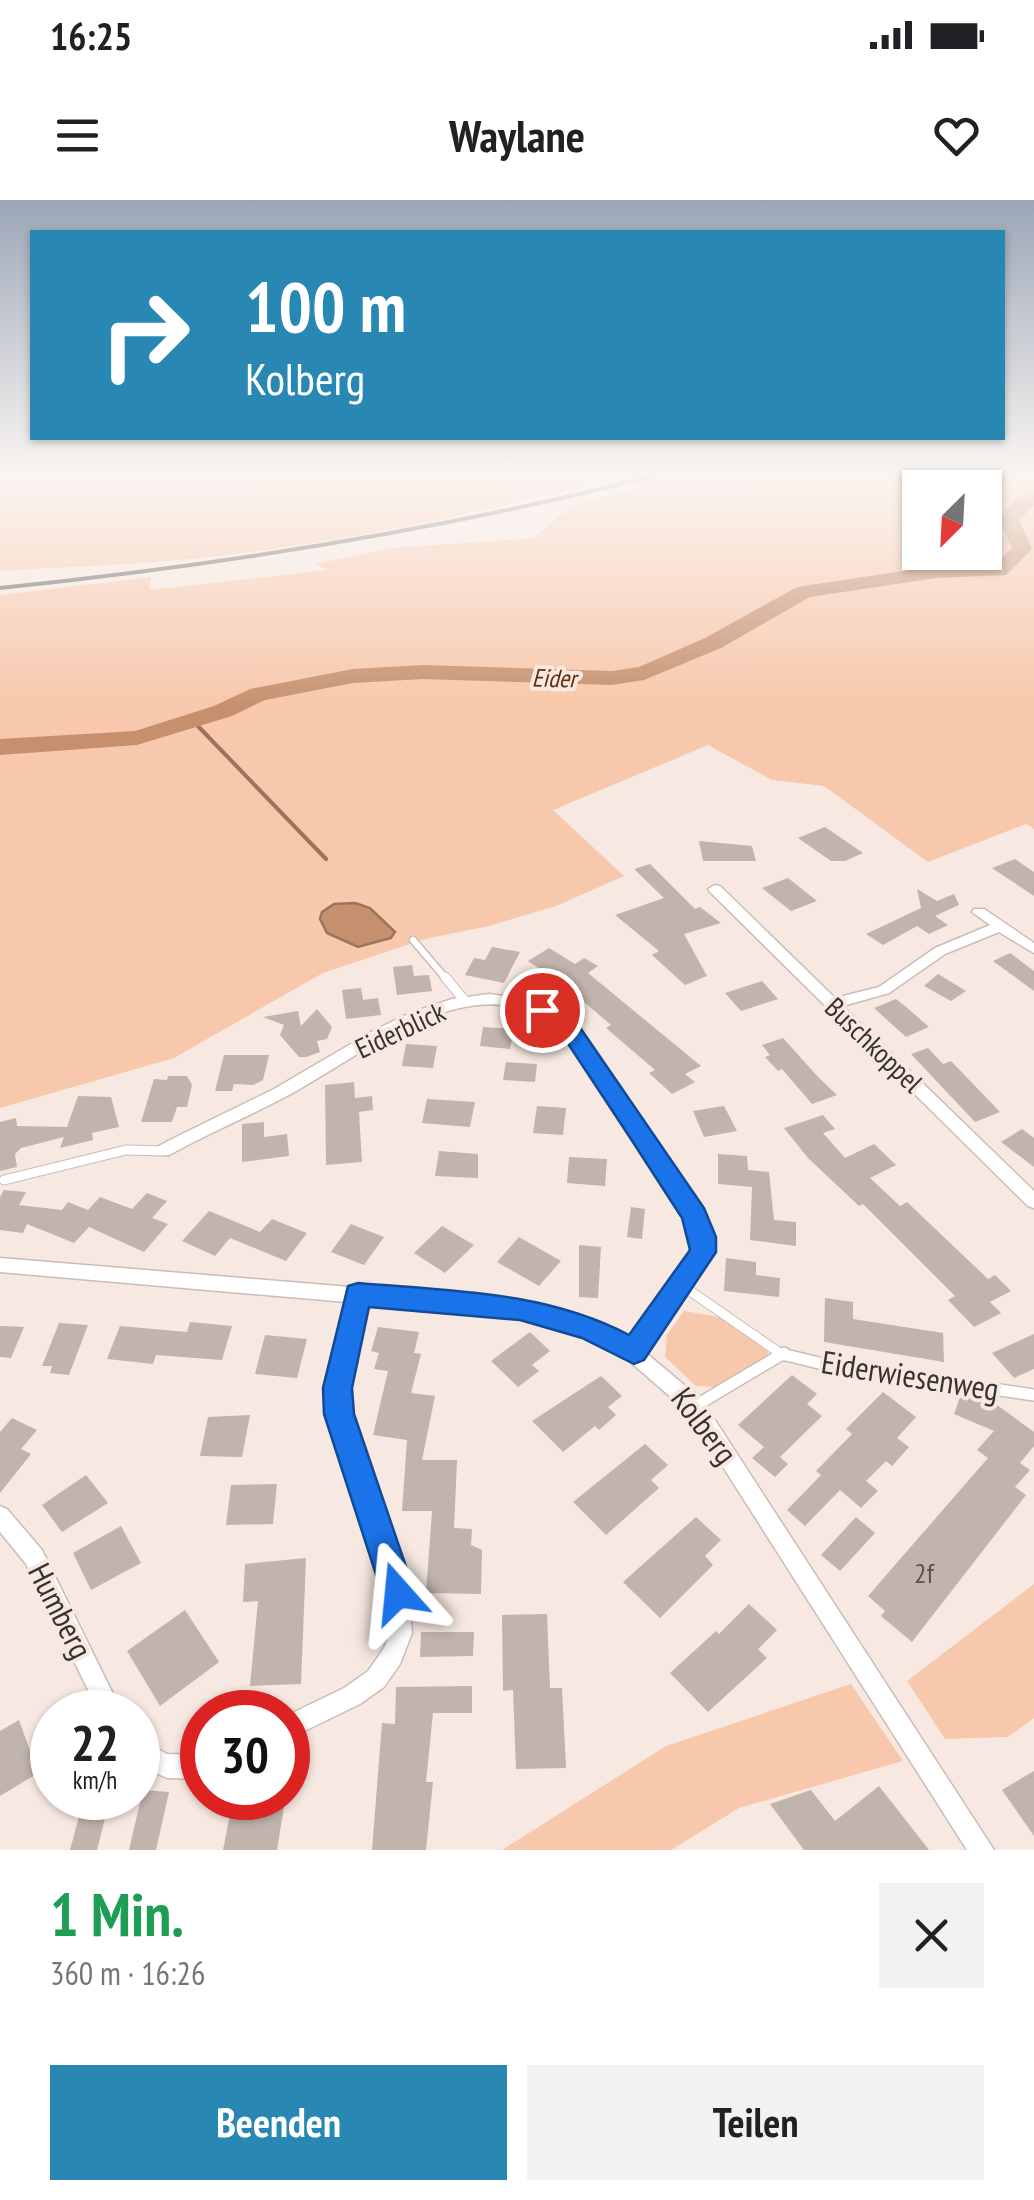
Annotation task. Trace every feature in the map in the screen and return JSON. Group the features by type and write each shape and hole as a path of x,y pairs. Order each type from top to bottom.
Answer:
{"street":[{"name":"Buschkoppel","path":"714,889 1034,1200"},
{"path":"978,912 1034,949"},
{"path":"832,1004 884,990 940,952 1000,926"},
{"name":"Eiderblick","path":"163,1151 206,1126 278,1094 417,1015 465,1001 519,1002 542,1010 573,1034 694,1215 703,1237 703,1252 683,1286 634,1352"},
{"name":"Kolberg","path":"0,1265 520,1308 589,1328 634,1352 695,1406 981,1850"},
{"path":"310,1716 352,1696 376,1679 392,1656 401,1632 398,1593 339,1414 337,1388 358,1294"},
{"name":"Humberg","path":"0,1516 34,1557 100,1690"}],"lane":[{"path":"413,940 465,1001"},
{"path":"4,1180 126,1150 163,1151"},
{"path":"683,1286 786,1355 695,1406"},
{"name":"Eiderwiesenweg","path":"786,1355 827,1365 1034,1395"}],"shaded area":[{"path":"0,553 234,553 169,561 0,571"},
{"path":"368,553 902,553 902,570 1002,570 1002,553 1034,553 1034,829 1026,824 928,862 824,786 772,780 708,745 553,810 624,876 556,906 489,926 425,939 323,973 174,1058 0,1108 0,595 151,577 150,590 328,570 314,564"},
{"path":"355,903 370,908 395,932 391,938 358,947 327,933 320,919 322,912 334,904"},
{"path":"684,1311 720,1317 767,1348 769,1358 715,1387 696,1386 665,1357 667,1335"},
{"path":"1034,1584 1034,1718 1008,1737 945,1739 907,1681"},
{"path":"851,1684 903,1761 739,1808 671,1850 502,1850 666,1746"}],"building":[{"path":"825,827 863,853 845,861 831,861 798,838"},
{"path":"699,841 752,846 756,861 703,861"},
{"path":"1015,859 1034,872 1034,896 992,868"},
{"path":"650,864 695,909 700,907 721,923 684,934 707,976 685,985 652,955 659,951 615,915 664,898 634,869"},
{"path":"788,878 817,901 791,911 762,888"},
{"path":"917,889 937,901 954,894 959,905 935,916 948,925 929,934 917,926 883,945 866,934 921,908"},
{"path":"492,947 520,952 504,983 465,975 474,958 485,960"},
{"path":"549,948 575,964 584,958 598,966 588,973 701,1066 685,1074 695,1082 672,1094 649,1073 655,1070 606,1028 611,1025 563,984 528,961"},
{"path":"1010,953 1034,971 1034,991 993,961"},
{"path":"412,965 414,976 429,975 432,991 397,995 393,967"},
{"path":"938,974 966,991 951,1001 924,986"},
{"path":"762,981 778,999 741,1011 725,993"},
{"path":"361,988 363,1000 378,998 381,1015 346,1019 342,990"},
{"path":"896,999 929,1027 906,1037 874,1008"},
{"path":"317,1009 332,1027 327,1039 317,1041 320,1052 306,1057 299,1057 280,1035 284,1025 263,1017 298,1011 301,1026"},
{"path":"483,1027 514,1029 510,1049 480,1046"},
{"path":"783,1038 837,1095 812,1104 782,1069 778,1071 765,1057 770,1055 762,1045"},
{"path":"406,1044 437,1046 433,1068 402,1066"},
{"path":"928,1048 943,1064 951,1061 1000,1112 975,1122 911,1054"},
{"path":"224,1055 269,1055 263,1080 253,1085 234,1084 232,1091 215,1091"},
{"path":"506,1062 537,1064 535,1082 503,1080"},
{"path":"168,1076 187,1076 192,1085 187,1107 177,1107 172,1122 141,1122 154,1079 167,1080"},
{"path":"354,1082 355,1098 372,1096 373,1110 359,1112 362,1162 326,1165 325,1085"},
{"path":"78,1096 111,1097 119,1127 92,1133 93,1140 60,1148 64,1137 21,1148 15,1154 17,1167 0,1171 0,1122 16,1118 17,1126 67,1127"},
{"path":"427,1099 475,1102 470,1127 422,1123"},
{"path":"537,1106 566,1108 563,1135 533,1133"},
{"path":"724,1106 737,1131 704,1137 693,1111"},
{"path":"823,1115 835,1129 823,1133 845,1158 874,1144 896,1165 870,1178 900,1206 907,1202 988,1279 995,1275 1011,1291 990,1302 1001,1313 974,1327 948,1300 955,1296 863,1204 859,1206 808,1158 784,1128"},
{"path":"264,1122 264,1137 287,1134 289,1156 242,1162 242,1124"},
{"path":"1022,1129 1034,1138 1034,1167 1001,1142"},
{"path":"439,1151 478,1154 478,1178 435,1176"},
{"path":"718,1154 747,1156 748,1170 769,1172 774,1220 796,1222 796,1246 750,1240 752,1187 718,1184"},
{"path":"569,1157 607,1159 605,1186 567,1183"},
{"path":"4,1190 26,1192 19,1205 62,1210 68,1202 88,1210 100,1197 132,1209 147,1193 167,1201 152,1218 168,1224 144,1252 89,1227 74,1243 27,1224 23,1233 0,1230 0,1197"},
{"path":"631,1207 645,1209 642,1239 627,1237"},
{"path":"209,1211 260,1232 272,1219 307,1233 286,1261 230,1238 215,1256 182,1241"},
{"path":"351,1224 384,1237 364,1265 331,1252"},
{"path":"442,1226 474,1245 445,1273 414,1253"},
{"path":"519,1237 561,1261 539,1286 497,1262"},
{"path":"579,1245 601,1247 598,1298 579,1297"},
{"path":"726,1258 756,1262 756,1275 780,1278 779,1297 724,1291"},
{"path":"825,1298 853,1302 853,1319 943,1333 944,1362 824,1342"},
{"path":"190,1322 232,1326 222,1360 156,1355 153,1364 107,1359 120,1326 187,1332"},
{"path":"59,1323 88,1325 69,1375 50,1373 52,1366 42,1366"},
{"path":"0,1326 24,1327 11,1358 0,1357"},
{"path":"378,1327 419,1332 414,1353 421,1354 411,1393 435,1396 422,1460 457,1460 454,1528 472,1529 471,1545 482,1550 481,1594 426,1593 432,1511 402,1511 407,1440 373,1435 388,1371 374,1369 379,1353 371,1351"},
{"path":"530,1332 550,1351 532,1365 539,1371 518,1387 491,1361"},
{"path":"1034,1334 1034,1369 1014,1378 992,1353"},
{"path":"265,1335 307,1339 297,1378 255,1374"},
{"path":"792,1375 817,1394 807,1404 822,1416 780,1457 788,1464 775,1477 752,1458 764,1447 738,1425"},
{"path":"601,1376 622,1396 608,1407 616,1415 599,1430 595,1426 563,1452 532,1421"},
{"path":"883,1392 916,1417 897,1438 909,1447 892,1466 886,1461 866,1481 878,1491 861,1508 840,1490 805,1526 787,1510 821,1475 816,1471 852,1434 846,1429"},
{"path":"961,1394 986,1397 1034,1432 1034,1446 1020,1463 1030,1470 1015,1487 1026,1495 912,1642 881,1616 885,1611 868,1596 988,1458 977,1450 994,1431 954,1414"},
{"path":"250,1415 242,1457 200,1456 208,1417"},
{"path":"12,1418 37,1430 21,1449 31,1454 0,1493 0,1432"},
{"path":"645,1444 668,1465 651,1480 659,1488 606,1535 573,1502"},
{"path":"86,1475 108,1503 62,1532 42,1505"},
{"path":"277,1484 273,1524 226,1525 231,1485"},
{"path":"696,1517 721,1540 705,1556 713,1565 660,1618 623,1582"},
{"path":"856,1517 875,1533 840,1571 821,1555"},
{"path":"121,1526 141,1563 91,1590 73,1553"},
{"path":"306,1558 301,1684 250,1686 258,1601 243,1602 245,1564"},
{"path":"749,1604 777,1630 758,1649 767,1658 708,1712 670,1673"},
{"path":"185,1610 219,1662 160,1706 160,1690 150,1690 127,1651"},
{"path":"547,1614 550,1688 562,1688 566,1768 516,1769 513,1690 503,1691 502,1615"},
{"path":"421,1632 474,1632 473,1656 420,1657"},
{"path":"472,1686 472,1713 433,1713 426,1782 433,1782 426,1850 372,1850 382,1723 395,1724 396,1687"},
{"path":"19,1720 30,1751 30,1778 0,1796 0,1731"},
{"path":"1034,1771 1034,1836 1002,1790"},
{"path":"879,1786 929,1850 804,1850 770,1804 811,1790 835,1821"},
{"path":"160,1791 169,1792 156,1850 129,1850 136,1820 160,1820"},
{"path":"78,1820 104,1820 97,1850 70,1850"},
{"path":"229,1820 282,1820 277,1850 223,1850"}],"waterway":[{"name":"Eider","path":"0,747 137,738 223,711 258,694 353,676 423,672 612,678 644,673 713,643 804,591 936,572 999,571 1018,553"},
{"path":"193,721 326,859"}],"railway":[{"path":"0,588 270,553"}],"route":[{"path":"398,1593 339,1414 337,1388 358,1294 520,1308 589,1328 634,1352 703,1252 703,1237 694,1215 638,1130 573,1034 542,1010"}]}
